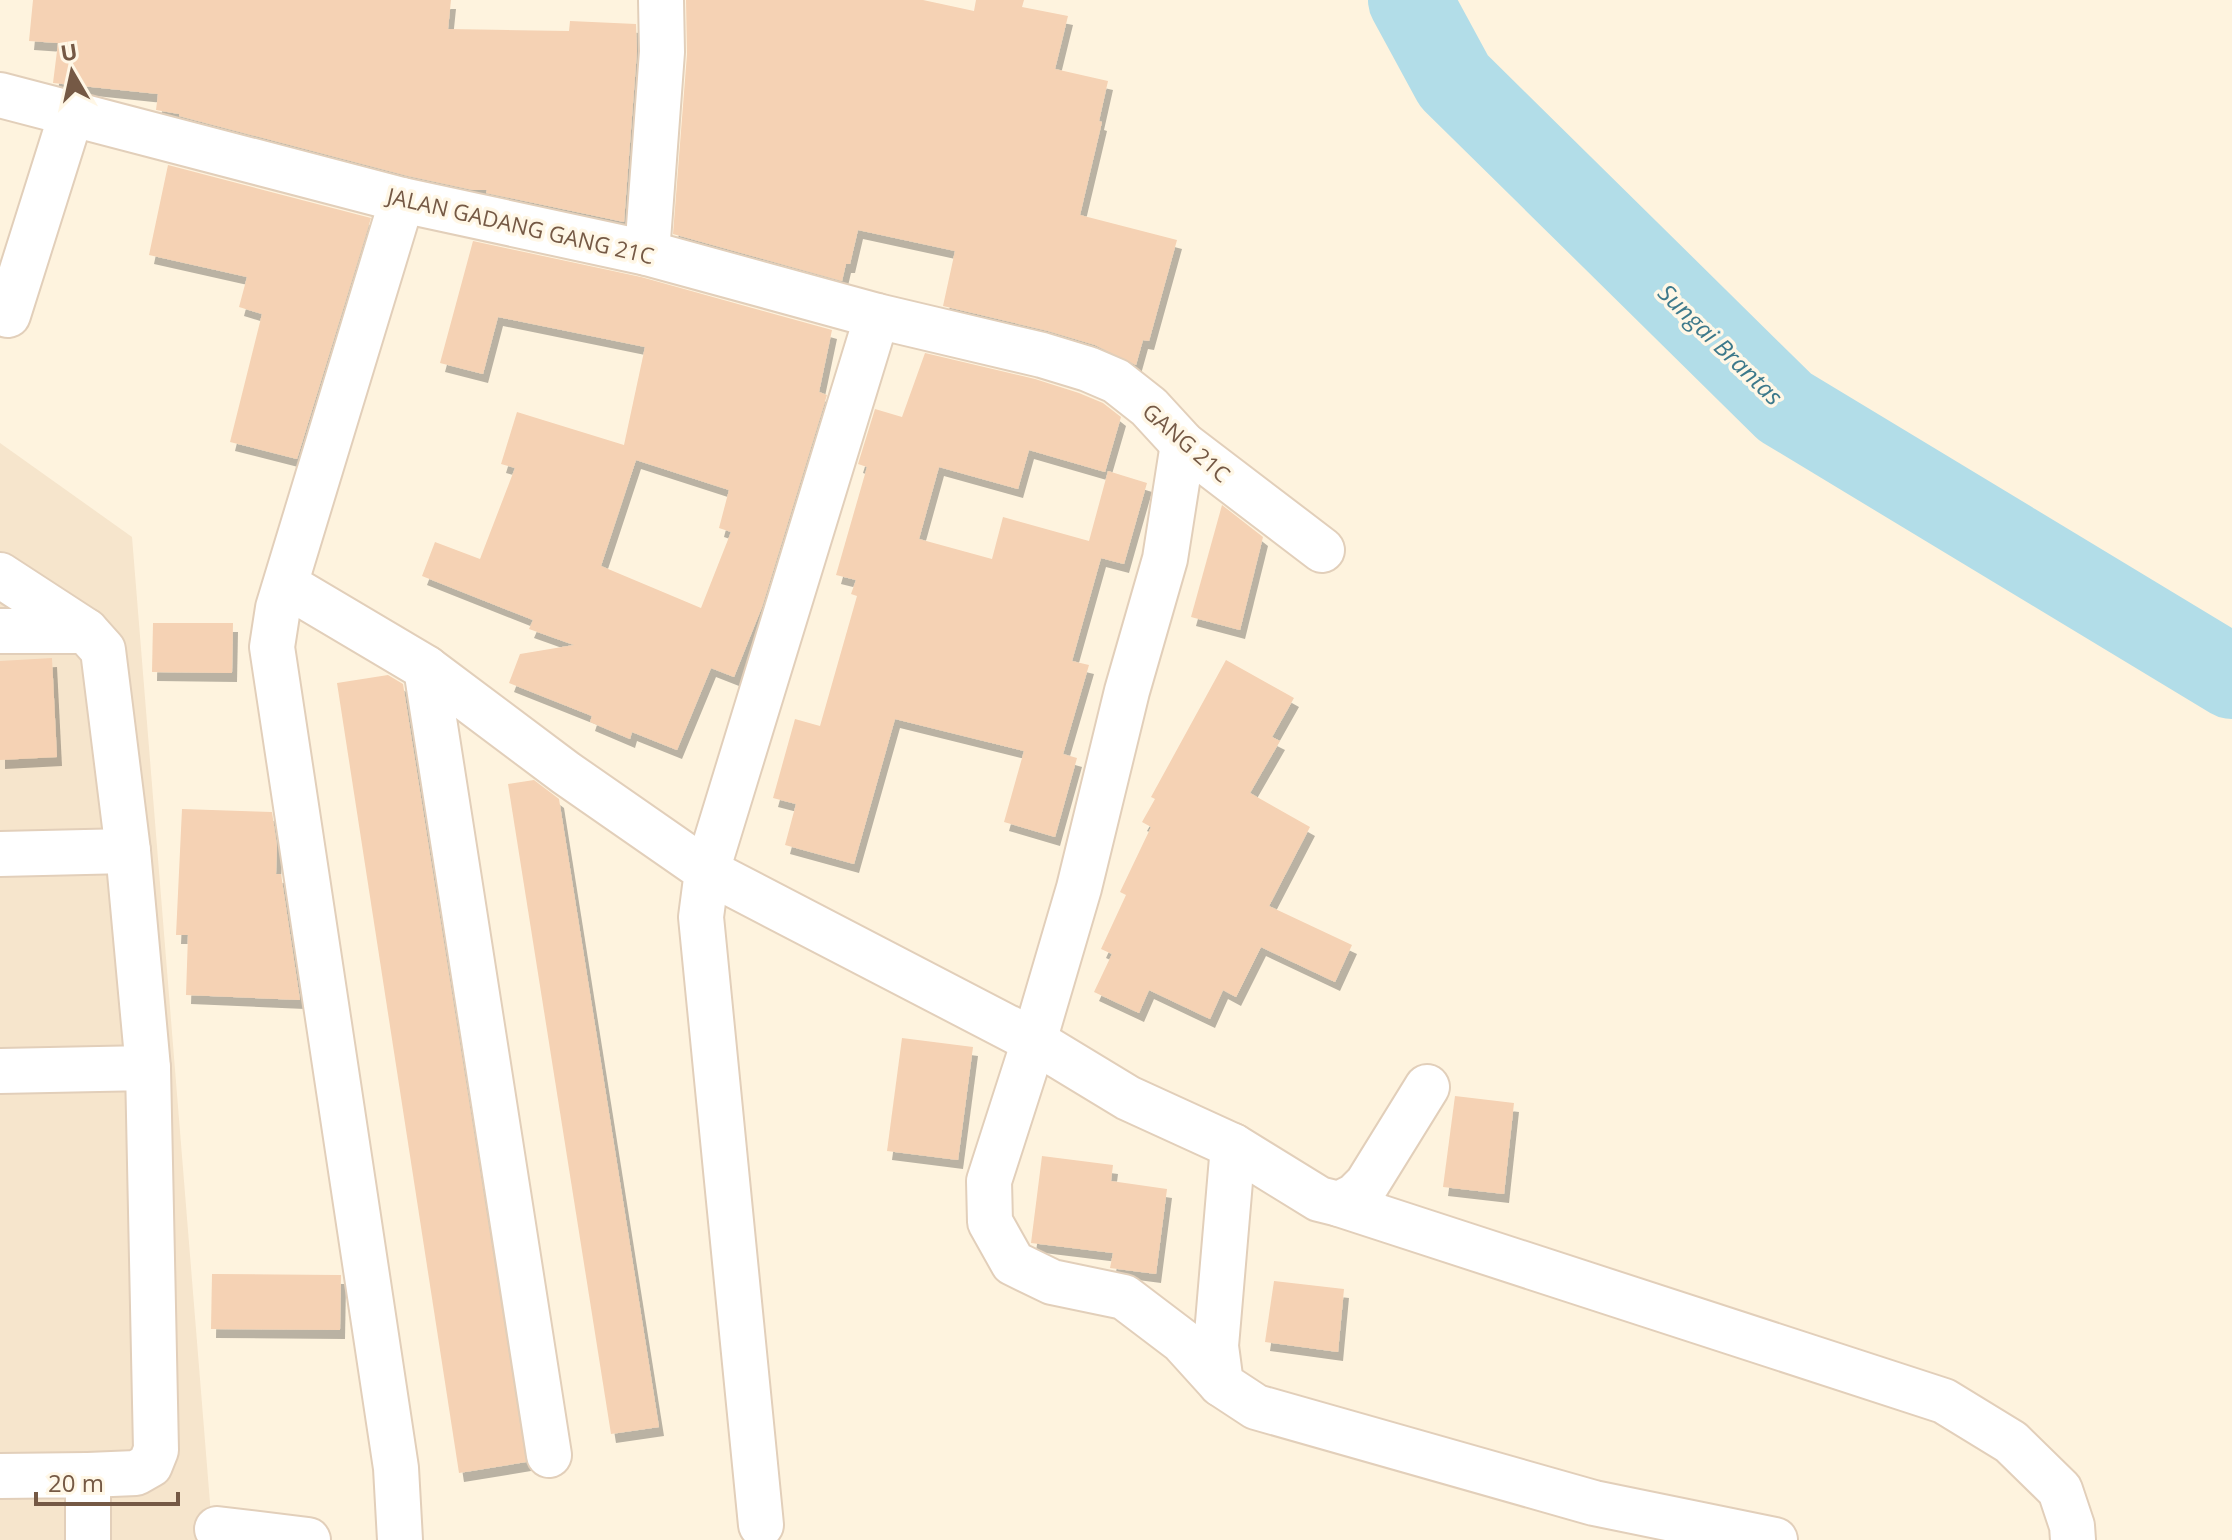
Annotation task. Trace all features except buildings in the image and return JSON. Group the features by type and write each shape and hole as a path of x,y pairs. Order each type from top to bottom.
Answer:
{"street":[{"path":"647,253 662,52 661,0"},
{"name":"JALAN GADANG GANG 21C","path":"0,95 402,200 647,253 877,316 1042,355"},
{"path":"8,315 71,115"},
{"path":"400,1540 396,1468 272,647 275,617 402,200"},
{"path":"761,1525 701,917 707,871 877,316"},
{"name":"GANG 21C","path":"1042,355 1116,381 1149,407 1183,444 1322,550"},
{"path":"1183,444 1165,559 1127,691 1079,888 989,1181 990,1222 1013,1263 1052,1282 1124,1297 1182,1341 1221,1384 1256,1407 1594,1503 1775,1540"},
{"path":"0,575 86,631 103,650 128,851 148,1068 156,1450 150,1465 136,1473 0,1476"},
{"path":"286,585 426,668 566,773 707,871 1034,1041 1128,1098 1233,1146 1319,1199 1944,1401 2011,1442 2060,1490 2072,1526 2073,1540"},
{"path":"0,631 86,631"},
{"path":"426,668 549,1455"},
{"path":"0,854 128,851"},
{"path":"0,1071 148,1068"},
{"path":"1339,1204 1355,1196 1367,1184 1427,1087"},
{"path":"1221,1384 1216,1346 1233,1146"},
{"path":"88,1475 88,1540"},
{"path":"217,1529 308,1540"}],"shaded area":[{"path":"0,443 132,537 213,1540 0,1540"}],"waterway":[{"name":"Sungai Brantas","path":"1410,0 1454,81 1785,407 2232,677"}]}
